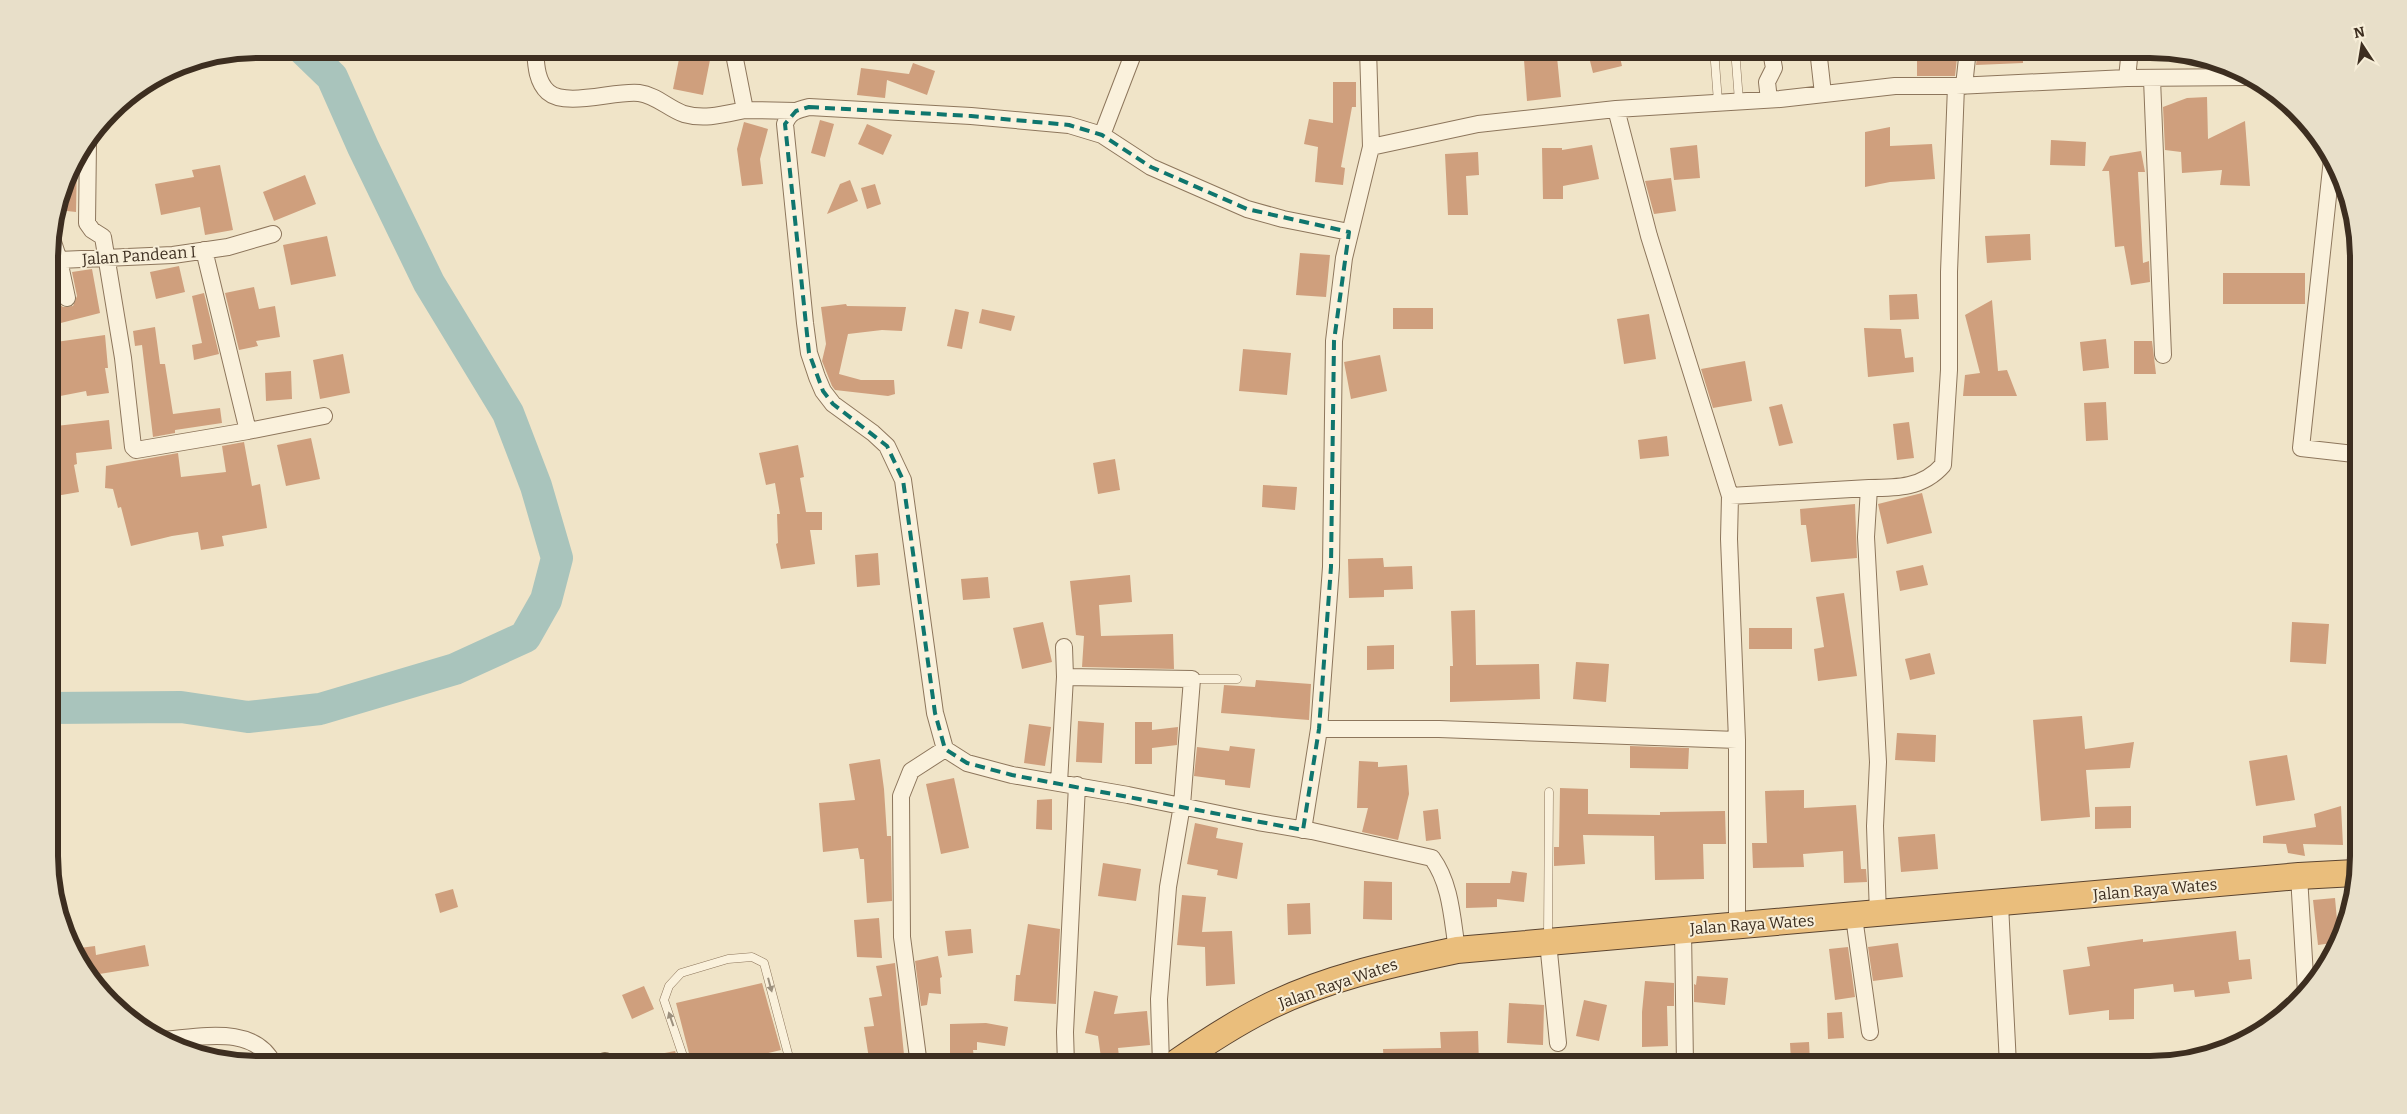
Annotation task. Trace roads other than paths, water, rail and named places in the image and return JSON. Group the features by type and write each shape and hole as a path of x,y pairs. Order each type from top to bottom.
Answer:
{"highway":[{"name":"Jalan Raya Wates","path":"1187,1056 1264,1008 1307,991 1382,965 1457,950 1866,916 2299,876 2349,873"}],"street":[{"path":"536,58 543,86 549,93 564,98 639,93 661,101 683,114 708,118 745,110 796,111 808,108 971,116 1069,125 1102,135 1151,167 1246,209 1283,219 1349,232"},
{"path":"735,58 745,110"},
{"path":"1102,135 1132,58"},
{"path":"1303,830 1319,729 1331,567 1334,341 1349,232 1371,147 1368,58"},
{"path":"1769,100 1767,82 1774,68 1771,58"},
{"path":"1819,58 1823,94"},
{"path":"1730,496 1910,485 1928,479 1943,465 1949,370 1949,272 1960,86 1966,58"},
{"path":"2127,78 2129,58"},
{"path":"1371,147 1478,124 1616,109 1769,100 1895,86 1960,86 2127,78 2236,77"},
{"path":"2152,79 2164,355"},
{"path":"1616,109 1649,236 1730,496 1729,539 1737,740 1737,926"},
{"path":"796,111 788,117 786,124 810,353 823,391 833,404 873,433 887,446 903,480 935,713 945,748 967,763 1012,775 1182,805 1432,858 1442,872 1447,888 1457,950"},
{"path":"88,151 87,223 92,230 103,237 134,449 248,431 324,416"},
{"path":"2331,173 2301,448 2350,454"},
{"name":"Jalan Pandean I","path":"58,257 59,260 174,255 228,246 273,234"},
{"path":"204,250 248,431"},
{"path":"59,260 67,298"},
{"path":"1868,488 1866,537 1878,762 1875,826 1866,916 1870,1032"},
{"path":"1058,783 1065,677 1064,647"},
{"path":"1065,677 1192,679 1182,805 1168,887 1159,999 1161,1056"},
{"path":"1319,729 1439,729 1737,740"},
{"path":"919,1056 902,937 901,796 911,771 945,748"},
{"path":"1066,1056 1065,1032 1077,785"},
{"path":"2299,876 2305,981"},
{"path":"2000,904 2008,1056"},
{"path":"1683,930 1685,1056"},
{"path":"1548,942 1558,1043"},
{"path":"176,1039 235,1036 260,1046 267,1056"}],"lane":[{"path":"1715,58 1718,102"},
{"path":"1736,58 1739,101"},
{"path":"1192,679 1237,679"},
{"path":"1548,942 1549,792"},
{"path":"683,1056 664,1000 669,986 681,973 728,959 752,957 764,963 788,1056"}],"waterway":[{"path":"58,708 181,707 248,717 320,709 455,669 525,637 546,600 557,558 536,486 508,413 429,283 363,147 332,77 312,58"}]}
